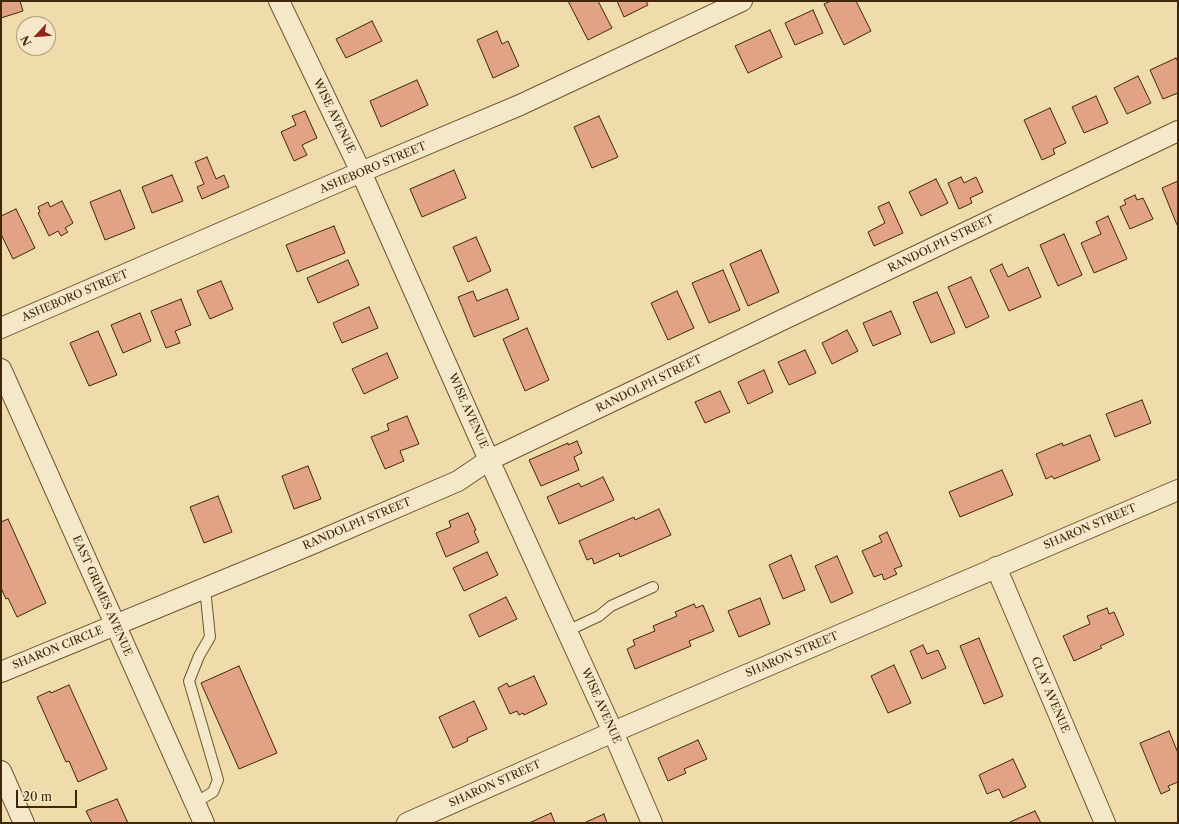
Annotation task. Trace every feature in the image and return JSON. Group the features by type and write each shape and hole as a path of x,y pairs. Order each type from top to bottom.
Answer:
{"street":[{"name":"WISE AVENUE","path":"279,1 361,172 613,732 652,823"},
{"name":"ASHEBORO STREET","path":"1,328 361,172 520,105 742,1"},
{"name":"RANDOLPH STREET","path":"114,625 458,481 490,460 1178,131"},
{"name":"EAST GRIMES AVENUE","path":"1,369 114,625 204,823"},
{"name":"SHARON STREET","path":"407,823 613,732 1178,490"},
{"name":"CLAY AVENUE","path":"996,567 1105,823"},
{"name":"SHARON CIRCLE","path":"1,672 114,625"},
{"path":"1,771 24,823"}],"lane":[{"path":"567,631 599,616 611,606 653,587"},
{"path":"195,803 213,792 218,780 189,681 199,656 210,637 205,588"}],"building":[{"path":"1,1 20,1 23,11 1,18"},
{"path":"568,1 598,1 612,28 588,40"},
{"path":"617,1 646,1 648,5 624,17"},
{"path":"831,1 856,1 871,31 844,45 824,4"},
{"path":"813,10 823,33 795,45 785,23"},
{"path":"372,21 382,41 346,58 336,39"},
{"path":"770,30 782,57 748,73 735,46"},
{"path":"497,31 502,44 508,41 519,66 493,78 477,40"},
{"path":"1176,58 1178,62 1178,93 1163,99 1150,70"},
{"path":"1138,76 1151,103 1127,114 1114,88"},
{"path":"417,80 428,105 381,127 370,101"},
{"path":"1096,96 1108,123 1084,133 1072,107"},
{"path":"1050,108 1066,143 1053,149 1055,154 1042,160 1024,120"},
{"path":"305,111 317,138 302,145 307,155 294,161 281,132 296,125 292,116"},
{"path":"599,116 618,157 592,168 574,127"},
{"path":"207,157 216,179 224,175 229,187 202,199 197,187 204,184 195,162"},
{"path":"454,170 466,198 422,217 410,189"},
{"path":"172,175 183,201 152,213 142,187"},
{"path":"961,177 964,183 976,177 983,192 970,198 972,203 959,209 948,183"},
{"path":"936,179 948,203 921,216 909,192"},
{"path":"1178,181 1178,224 1177,225 1162,188"},
{"path":"120,190 135,228 105,240 90,202"},
{"path":"1135,195 1137,200 1143,198 1153,219 1130,229 1120,207 1126,204 1124,200"},
{"path":"62,201 73,223 65,228 68,232 61,236 58,231 49,236 38,213 40,212 38,207 48,202 50,207"},
{"path":"889,202 903,233 874,246 868,232 885,223 878,207"},
{"path":"16,209 35,248 13,259 1,234 1,216"},
{"path":"1108,216 1127,259 1094,273 1081,243 1101,234 1096,222"},
{"path":"334,226 345,253 297,272 286,245"},
{"path":"1064,234 1082,275 1058,286 1040,245"},
{"path":"476,237 491,271 468,282 453,247"},
{"path":"761,250 779,292 748,306 730,264"},
{"path":"348,260 359,285 318,303 307,278"},
{"path":"1002,264 1008,277 1028,267 1041,297 1009,311 990,270"},
{"path":"723,270 740,310 709,323 692,283"},
{"path":"971,277 989,317 966,328 948,287"},
{"path":"221,281 233,309 210,319 197,291"},
{"path":"507,289 519,319 474,337 458,297 473,291 477,301"},
{"path":"677,291 694,328 668,340 651,303"},
{"path":"937,292 955,333 931,343 913,302"},
{"path":"181,299 191,325 175,331 180,343 166,348 151,311"},
{"path":"369,307 378,328 342,343 333,323"},
{"path":"891,311 901,334 873,346 863,323"},
{"path":"140,313 151,341 123,353 111,325"},
{"path":"527,328 549,380 525,391 503,339"},
{"path":"847,330 858,351 832,364 822,343"},
{"path":"98,331 117,375 89,386 70,343"},
{"path":"805,350 816,373 789,385 778,362"},
{"path":"387,353 398,378 364,394 352,369"},
{"path":"764,370 773,392 748,404 738,382"},
{"path":"720,391 730,412 705,423 695,402"},
{"path":"1142,400 1151,423 1115,437 1106,414"},
{"path":"407,416 419,444 400,451 404,461 385,469 371,437 389,430 387,424"},
{"path":"1090,435 1100,460 1054,479 1052,476 1046,479 1036,454 1062,443 1063,446"},
{"path":"577,441 582,453 574,457 579,470 541,486 529,460 568,443 568,445"},
{"path":"308,466 321,499 294,509 282,476"},
{"path":"1002,470 1013,495 960,517 949,492"},
{"path":"603,477 614,500 559,524 547,497 579,483 581,487"},
{"path":"218,496 232,532 204,543 190,507"},
{"path":"659,509 671,535 620,557 619,553 594,564 592,558 587,560 579,541 634,517 635,520"},
{"path":"468,513 476,530 474,531 479,542 446,557 436,533 451,527 449,521"},
{"path":"8,519 46,603 17,617 8,598 6,599 1,588 1,522"},
{"path":"887,532 902,566 894,569 897,574 884,580 882,574 874,577 862,551 882,542 879,536"},
{"path":"487,552 498,575 464,591 453,568"},
{"path":"791,555 805,590 783,599 769,565"},
{"path":"837,556 853,593 831,603 815,566"},
{"path":"506,597 517,619 479,637 469,615"},
{"path":"760,598 770,624 739,637 728,611"},
{"path":"694,604 696,608 703,605 714,631 689,641 691,646 635,669 627,649 635,645 633,640 655,631 653,626 677,616 675,612"},
{"path":"1107,608 1109,614 1114,612 1124,635 1100,646 1102,648 1074,661 1063,636 1090,624 1087,616"},
{"path":"979,638 1003,696 984,704 960,646"},
{"path":"923,645 927,654 938,650 946,668 922,679 910,651"},
{"path":"894,665 911,703 888,713 871,676"},
{"path":"239,666 277,753 239,769 201,683"},
{"path":"534,676 547,704 524,715 523,713 519,715 517,711 510,714 498,688 507,683 509,687"},
{"path":"69,685 107,769 78,782 69,761 66,762 37,697"},
{"path":"474,701 487,729 467,738 468,741 453,748 439,717"},
{"path":"1169,731 1178,753 1178,782 1168,786 1170,790 1161,794 1140,743"},
{"path":"698,740 707,759 684,769 686,773 668,781 658,758"},
{"path":"1013,759 1026,787 1003,798 999,789 987,794 979,775"},
{"path":"117,799 128,823 92,823 86,811"},
{"path":"1035,811 1041,823 1010,822"},
{"path":"551,813 555,823 529,823"},
{"path":"604,814 607,823 584,823"}]}
